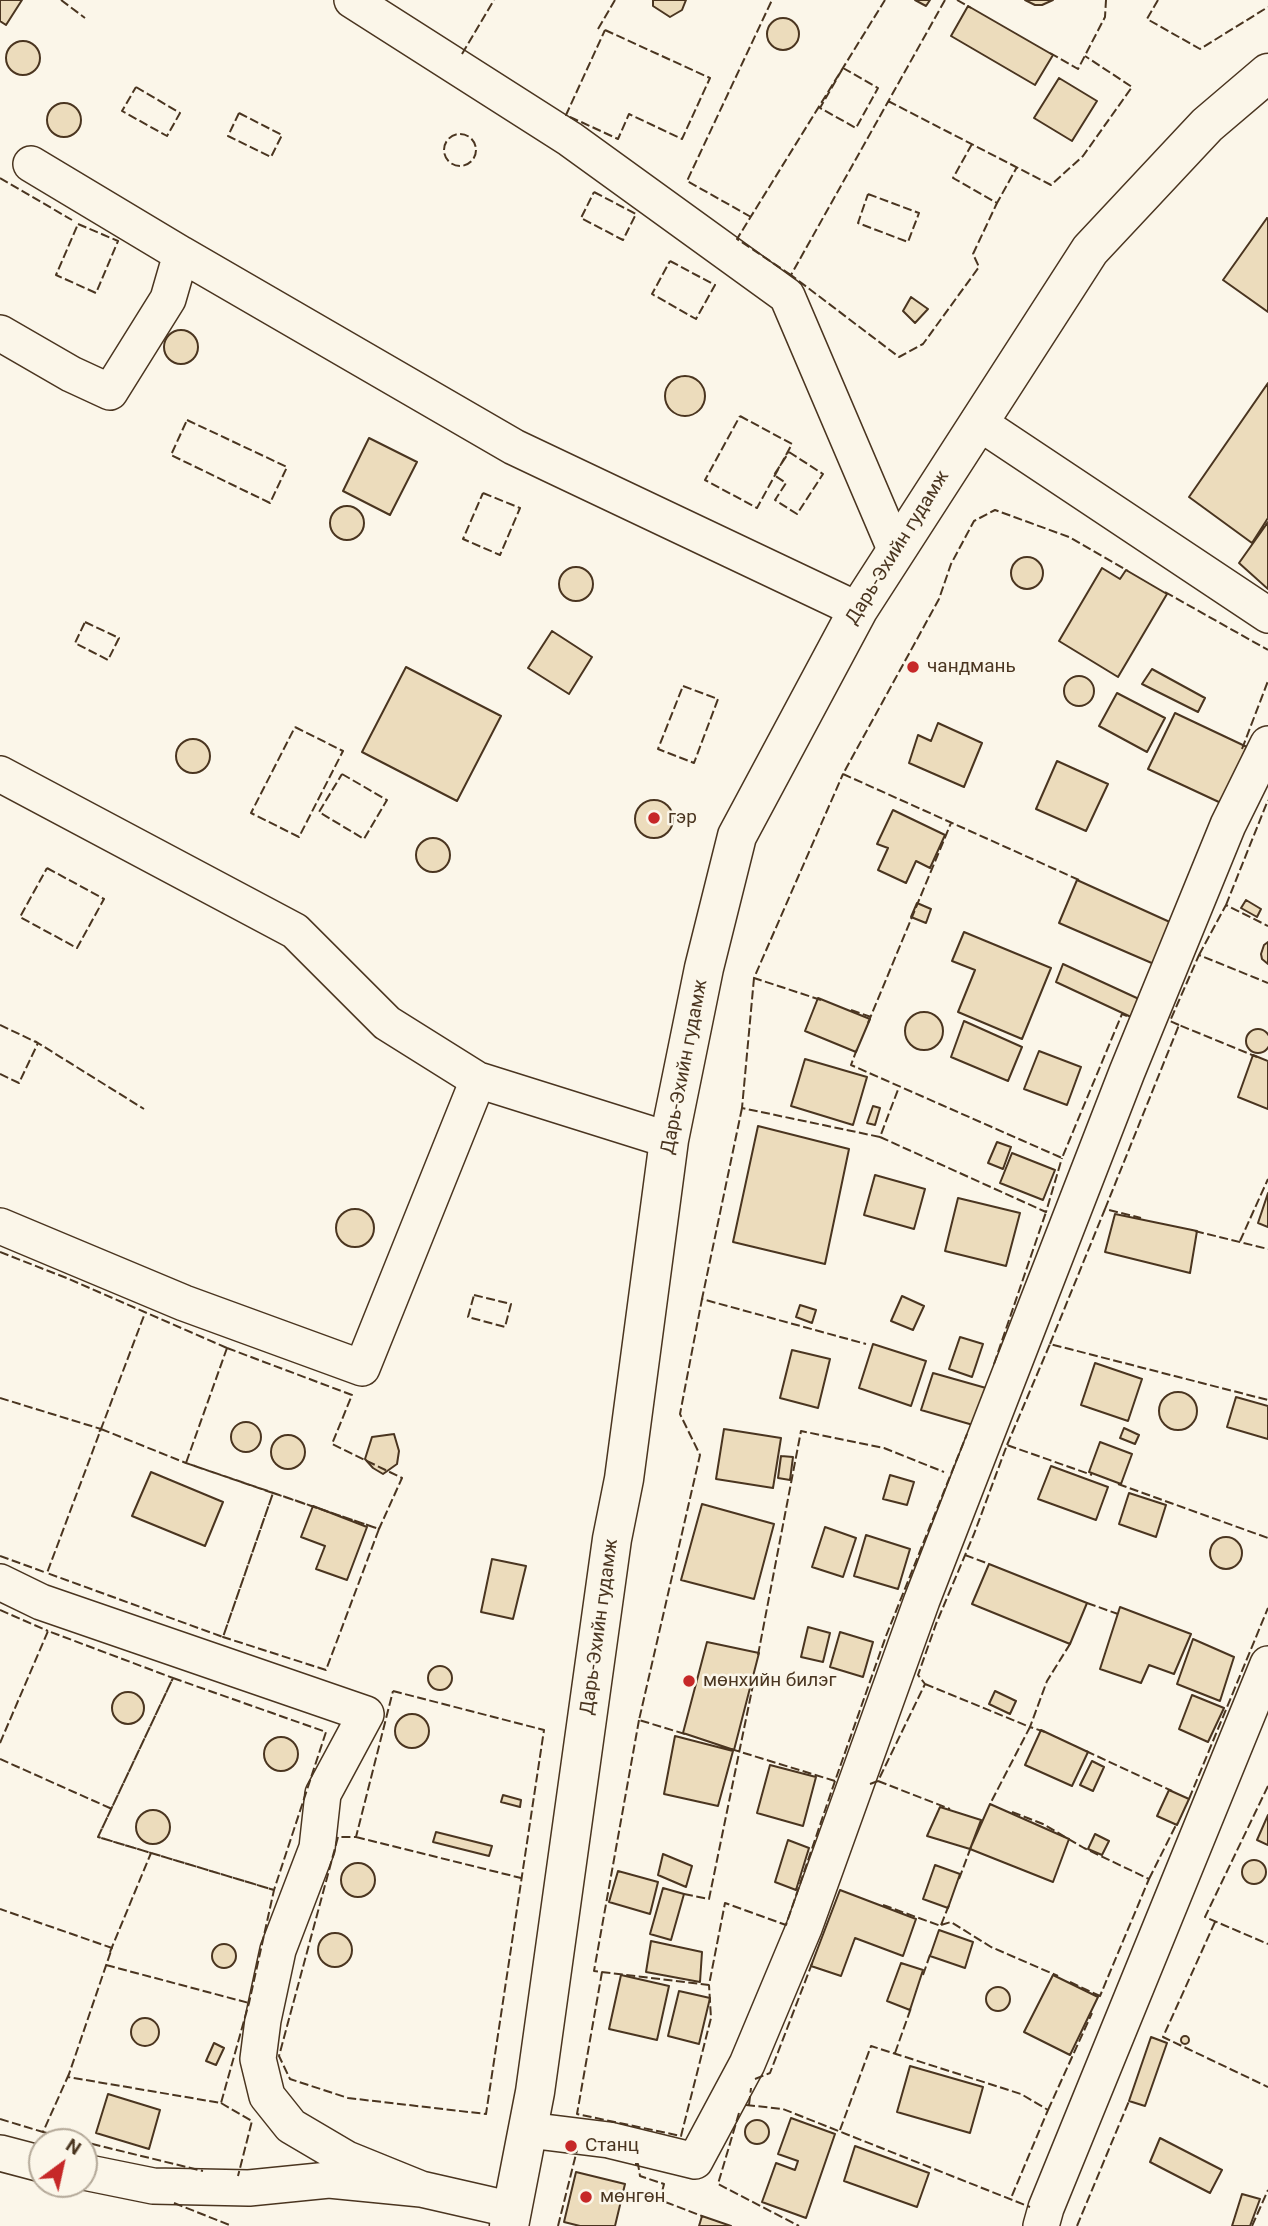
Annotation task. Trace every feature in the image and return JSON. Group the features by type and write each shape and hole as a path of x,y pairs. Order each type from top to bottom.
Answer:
{"main road":[{"name":"Дарь-Эхийн гудамж","path":"511,2218 528,2130 612,1539 624,1479 669,1140 704,968 737,836 858,610 1090,250 1207,125 1268,73"}],"street":[{"path":"352,0 570,138 787,296 895,549"},
{"path":"31,164 514,447 858,610"},
{"path":"0,333 71,374 110,392 168,299 181,254"},
{"path":"978,422 1268,615"},
{"path":"528,2130 609,2140 695,2161 740,2076 804,1928 922,1600 1127,1072 1228,825 1268,744"},
{"path":"0,774 295,931 387,1023 478,1080 669,1140"},
{"path":"0,1226 184,1303 362,1368 478,1080"},
{"path":"0,1582 41,1602 366,1714 323,1794 317,1848 278,1950 263,2020 258,2059 267,2096 291,2126 347,2159 421,2189 511,2218"},
{"path":"1041,2226 1045,2208 1268,1664"},
{"path":"0,2153 28,2162"},
{"path":"98,2175 153,2186 249,2188 329,2180 421,2189"}],"building":[{"path":"0,0 22,0 6,25 0,21"},
{"path":"653,0 686,0 682,10 670,17 653,6"},
{"path":"915,0 930,0 926,6"},
{"path":"1025,0 1053,0 1035,5"},
{"path":"968,6 1053,55 1035,85 951,36"},
{"path":"783,18 794,23 799,34 794,45 783,50 772,45 767,34 772,23"},
{"path":"23,41 35,46 40,58 35,70 23,75 11,70 6,58 11,46"},
{"path":"1059,78 1097,101 1072,141 1034,118"},
{"path":"64,103 76,108 81,120 76,132 64,137 52,132 47,120 52,108"},
{"path":"1268,219 1268,312 1223,280"},
{"path":"911,297 928,309 915,323 903,311"},
{"path":"181,330 193,335 198,347 193,359 181,364 169,359 164,347 169,335"},
{"path":"685,376 699,382 705,396 699,410 685,416 671,410 665,396 671,382"},
{"path":"1268,383 1268,518 1252,543 1189,497"},
{"path":"369,438 417,462 390,515 343,491"},
{"path":"347,506 359,511 364,523 359,535 347,540 335,535 330,523 335,511"},
{"path":"1268,522 1268,589 1239,563"},
{"path":"1027,557 1038,562 1043,573 1038,584 1027,589 1016,584 1011,573 1016,562"},
{"path":"576,567 588,572 593,584 588,596 576,601 564,596 559,584 564,572"},
{"path":"1102,568 1120,579 1126,570 1167,594 1118,677 1059,641"},
{"path":"552,631 592,657 569,694 528,668"},
{"path":"406,667 501,716 457,801 362,752"},
{"path":"1152,669 1205,698 1198,712 1142,684"},
{"path":"1079,676 1090,680 1094,691 1090,702 1079,706 1068,702 1064,691 1068,680"},
{"path":"1117,693 1165,718 1147,752 1099,726"},
{"path":"1175,713 1247,747 1221,803 1148,769"},
{"path":"938,723 982,743 964,787 909,763 918,735 931,741"},
{"path":"193,739 205,744 210,756 205,768 193,773 181,768 176,756 181,744"},
{"path":"1057,761 1108,784 1086,831 1036,809"},
{"name":"гэр","path":"654,800 667,806 673,819 667,832 654,838 641,832 635,819 641,806"},
{"path":"893,810 945,835 930,868 916,861 906,883 878,870 888,848 877,844"},
{"path":"433,838 445,843 450,855 445,867 433,872 421,867 416,855 421,843"},
{"path":"1077,880 1172,923 1154,964 1059,923"},
{"path":"1246,900 1261,909 1257,917 1241,908"},
{"path":"917,903 931,909 926,923 911,917"},
{"path":"964,932 1051,968 1022,1039 958,1012 975,970 952,961"},
{"path":"1268,942 1268,964 1261,954"},
{"path":"1063,964 1139,999 1131,1017 1056,982"},
{"path":"818,998 870,1019 856,1052 805,1031"},
{"path":"924,1012 938,1017 943,1031 938,1045 924,1050 910,1045 905,1031 910,1017"},
{"path":"964,1021 1022,1047 1008,1081 951,1057"},
{"path":"1258,1029 1269,1036 1270,1041 1263,1052 1258,1053 1247,1046 1246,1041 1253,1030"},
{"path":"1039,1051 1081,1067 1067,1105 1024,1089"},
{"path":"1253,1055 1268,1061 1268,1109 1238,1097"},
{"path":"805,1059 867,1077 853,1125 791,1106"},
{"path":"873,1106 880,1108 875,1125 867,1123"},
{"path":"758,1126 849,1149 825,1264 733,1242"},
{"path":"997,1142 1011,1147 1003,1169 988,1163"},
{"path":"1012,1153 1055,1170 1043,1200 1000,1183"},
{"path":"875,1175 925,1189 914,1229 864,1215"},
{"path":"1268,1193 1268,1227 1258,1223"},
{"path":"958,1198 1020,1213 1006,1266 945,1251"},
{"path":"355,1209 368,1215 374,1228 368,1241 355,1247 342,1241 336,1228 342,1215"},
{"path":"1115,1214 1197,1231 1190,1273 1105,1252"},
{"path":"902,1296 924,1306 913,1330 891,1321"},
{"path":"800,1305 816,1310 812,1323 796,1317"},
{"path":"960,1337 983,1344 972,1377 949,1369"},
{"path":"873,1344 926,1361 911,1406 859,1388"},
{"path":"792,1350 830,1359 818,1408 780,1398"},
{"path":"1095,1363 1142,1379 1128,1421 1081,1405"},
{"path":"933,1373 986,1388 973,1425 921,1410"},
{"path":"1178,1392 1191,1398 1197,1411 1191,1424 1178,1430 1165,1424 1159,1411 1165,1398"},
{"path":"1236,1397 1268,1406 1268,1439 1227,1427"},
{"path":"246,1422 256,1427 261,1437 256,1447 246,1452 236,1447 231,1437 236,1427"},
{"path":"1124,1428 1139,1435 1135,1444 1120,1438"},
{"path":"724,1429 781,1438 773,1488 716,1479"},
{"path":"394,1434 399,1451 397,1464 383,1474 365,1459 372,1437"},
{"path":"288,1435 300,1440 305,1452 300,1464 288,1469 276,1464 271,1452 276,1440"},
{"path":"1100,1442 1132,1454 1121,1484 1089,1472"},
{"path":"781,1456 793,1457 790,1480 778,1478"},
{"path":"1051,1466 1108,1487 1096,1520 1038,1499"},
{"path":"151,1472 223,1502 205,1546 132,1516"},
{"path":"890,1475 914,1482 907,1505 883,1499"},
{"path":"1129,1493 1166,1505 1156,1537 1119,1524"},
{"path":"702,1504 774,1524 754,1599 681,1580"},
{"path":"313,1506 367,1527 347,1580 316,1569 325,1546 301,1537"},
{"path":"825,1527 856,1538 843,1577 812,1567"},
{"path":"866,1535 910,1549 898,1589 854,1576"},
{"path":"1226,1537 1237,1542 1242,1553 1237,1564 1226,1569 1215,1564 1210,1553 1215,1542"},
{"path":"492,1559 526,1566 513,1619 481,1612"},
{"path":"989,1564 1087,1603 1070,1644 972,1604"},
{"path":"1120,1607 1191,1634 1174,1674 1149,1665 1141,1683 1100,1669"},
{"path":"808,1627 830,1633 823,1662 801,1657"},
{"path":"840,1632 873,1642 863,1677 830,1667"},
{"path":"1193,1639 1234,1657 1220,1701 1177,1684"},
{"path":"707,1642 759,1653 734,1750 683,1733"},
{"path":"435,1666 445,1666 452,1673 452,1683 445,1690 435,1690 428,1683 428,1673"},
{"path":"995,1691 1016,1701 1010,1714 989,1704"},
{"path":"128,1692 139,1697 144,1708 139,1719 128,1724 117,1719 112,1708 117,1697"},
{"path":"1192,1695 1224,1708 1208,1742 1179,1729"},
{"path":"412,1714 424,1719 429,1731 424,1743 412,1748 400,1743 395,1731 400,1719"},
{"path":"1041,1730 1088,1752 1072,1786 1025,1765"},
{"path":"675,1736 733,1751 718,1806 664,1794"},
{"path":"281,1737 293,1742 298,1754 293,1766 281,1771 269,1766 264,1754 269,1742"},
{"path":"1092,1761 1104,1767 1093,1791 1080,1785"},
{"path":"770,1765 816,1777 803,1826 757,1813"},
{"path":"1169,1790 1189,1799 1177,1825 1157,1816"},
{"path":"503,1795 521,1800 520,1807 501,1802"},
{"path":"990,1804 1069,1839 1053,1882 970,1849"},
{"path":"940,1807 981,1820 970,1849 927,1836"},
{"path":"153,1810 165,1815 170,1827 165,1839 153,1844 141,1839 136,1827 141,1815"},
{"path":"1268,1815 1268,1845 1257,1840"},
{"path":"436,1832 492,1846 489,1856 433,1842"},
{"path":"1095,1834 1109,1841 1102,1855 1088,1849"},
{"path":"788,1840 809,1848 796,1890 775,1882"},
{"path":"663,1854 692,1866 686,1887 658,1875"},
{"path":"1249,1860 1259,1860 1266,1867 1266,1877 1259,1884 1249,1884 1242,1877 1242,1867"},
{"path":"358,1863 370,1868 375,1880 370,1892 358,1897 346,1892 341,1880 346,1868"},
{"path":"935,1865 960,1874 948,1908 923,1899"},
{"path":"618,1871 658,1882 650,1914 609,1902"},
{"path":"663,1888 684,1894 671,1940 650,1934"},
{"path":"840,1890 916,1919 903,1956 855,1938 841,1976 811,1966"},
{"path":"939,1930 973,1942 965,1968 930,1956"},
{"path":"335,1933 347,1938 352,1950 347,1962 335,1967 323,1962 318,1950 323,1938"},
{"path":"651,1941 702,1952 700,1982 646,1972"},
{"path":"219,1944 229,1944 236,1951 236,1961 229,1968 219,1968 212,1961 212,1951"},
{"path":"901,1963 923,1970 910,2010 887,2001"},
{"path":"621,1975 669,1986 657,2040 609,2029"},
{"path":"1053,1975 1098,1997 1070,2055 1024,2032"},
{"path":"993,1987 1003,1987 1010,1994 1010,2004 1003,2011 993,2011 986,2004 986,1994"},
{"path":"679,1991 710,1998 699,2044 668,2036"},
{"path":"145,2018 155,2022 159,2032 155,2042 145,2046 135,2042 131,2032 135,2022"},
{"path":"1185,2036 1189,2040 1185,2044 1181,2040"},
{"path":"1151,2037 1167,2043 1145,2106 1129,2101"},
{"path":"214,2043 224,2048 216,2065 206,2061"},
{"path":"910,2066 983,2087 970,2133 897,2112"},
{"path":"108,2094 160,2110 149,2149 98,2134"},
{"path":"791,2118 835,2134 806,2218 762,2202 776,2163 795,2170 798,2161 778,2154"},
{"path":"757,2120 766,2123 769,2132 766,2141 757,2144 748,2141 745,2132 748,2123"},
{"path":"1160,2138 1222,2170 1210,2193 1150,2162"},
{"path":"855,2146 929,2173 917,2207 844,2181"},
{"path":"576,2172 625,2184 615,2226 580,2226 564,2222"},
{"path":"1242,2194 1260,2199 1250,2226 1232,2226"},
{"path":"702,2216 731,2226 699,2226"}],"fence":[{"path":"61,0 85,18"},
{"path":"462,54 494,0"},
{"path":"598,29 615,0"},
{"path":"751,217 687,181 772,0"},
{"path":"791,275 737,239 885,0"},
{"path":"945,0 791,275 899,357 923,344 979,267 973,254 997,203"},
{"path":"957,0 971,8"},
{"path":"1050,53 1078,69 1105,17 1106,0"},
{"path":"1158,0 1147,19 1200,49 1268,7"},
{"path":"605,30 710,78 682,139 629,114 618,139 566,115 605,30"},
{"path":"888,101 1051,185 1083,156 1132,87 1085,56"},
{"path":"843,68 878,88 856,128 820,108 843,68"},
{"path":"136,87 180,113 167,136 122,111 136,87"},
{"path":"239,113 282,135 271,157 228,136 239,113"},
{"path":"460,134 472,138 476,150 472,162 460,166 448,162 444,150 448,138 460,134"},
{"path":"972,144 953,178 997,203 1017,167"},
{"path":"0,178 72,220"},
{"path":"594,192 636,214 623,240 581,218 594,192"},
{"path":"868,194 919,213 908,242 858,223 868,194"},
{"path":"78,224 118,241 96,293 56,275 78,224"},
{"path":"670,261 715,285 696,319 652,294 670,261"},
{"path":"740,416 792,444 757,508 705,480 740,416"},
{"path":"187,420 287,467 270,503 171,455 187,420"},
{"path":"789,452 823,474 797,514 775,500 786,483 774,475 789,452"},
{"path":"483,493 520,508 500,555 463,539 483,493"},
{"path":"1079,880 843,774 939,599 951,564 974,521 995,510 1069,537 1128,571"},
{"path":"1165,592 1268,650"},
{"path":"85,622 119,638 108,660 75,643 85,622"},
{"path":"1242,749 1268,681"},
{"path":"683,686 718,699 694,763 658,749 683,686"},
{"path":"295,727 343,751 299,837 251,813 295,727"},
{"path":"342,774 387,800 364,839 319,812 342,774"},
{"path":"821,1000 754,978 843,774"},
{"path":"1226,905 1268,800"},
{"path":"868,1023 951,823"},
{"path":"47,868 104,899 77,948 20,917 47,868"},
{"path":"1199,955 1226,905 1268,926"},
{"path":"1179,1025 1170,1021 1199,955 1268,983"},
{"path":"754,978 742,1108 880,1137 899,1087"},
{"path":"851,1010 871,1017"},
{"path":"857,1049 851,1065 1062,1158 1122,1014 1127,1016"},
{"path":"0,1025 38,1043 144,1109"},
{"path":"1105,1209 1179,1025 1257,1057"},
{"path":"0,1074 19,1083 38,1043 35,1041"},
{"path":"742,1108 702,1299 866,1344"},
{"path":"880,1137 1046,1212 1062,1158"},
{"path":"1240,1241 1268,1179"},
{"path":"1050,1344 1105,1209 1141,1218"},
{"path":"994,1364 1046,1212"},
{"path":"1195,1231 1268,1249"},
{"path":"0,1252 227,1348 226,1351"},
{"path":"474,1295 511,1304 505,1327 468,1317 474,1295"},
{"path":"685,1734 639,1720 700,1455 680,1414 702,1299"},
{"path":"102,1429 145,1313"},
{"path":"1007,1445 1050,1344 1268,1400"},
{"path":"227,1348 352,1395 332,1444 402,1478 379,1529 186,1463 227,1348"},
{"path":"0,1398 101,1429 99,1432"},
{"path":"101,1429 186,1463 273,1493 223,1637 47,1573 101,1429"},
{"path":"758,1655 801,1431 884,1448 944,1472"},
{"path":"731,1749 835,1781 886,1636 967,1434"},
{"path":"870,1784 878,1781 925,1684 918,1675 1007,1445 1092,1475"},
{"path":"1118,1484 1268,1538"},
{"path":"273,1493 379,1529 326,1670 223,1637 273,1493"},
{"path":"965,1555 989,1564"},
{"path":"0,1556 47,1573"},
{"path":"1087,1603 1118,1614"},
{"path":"1189,1799 1268,1608"},
{"path":"0,1610 48,1631"},
{"path":"0,1743 48,1631 173,1678 98,1837 274,1890 249,2003 221,2103 68,2077 112,1948 0,1909"},
{"path":"1045,1732 1030,1727 1047,1681 1070,1644"},
{"path":"173,1678 326,1732 274,1890 98,1837 173,1678"},
{"path":"684,1894 709,1899 754,1680"},
{"path":"925,1684 1030,1727 990,1804"},
{"path":"393,1691 544,1730 486,2114 348,2098 290,2079 279,2056 338,1837 356,1837 393,1691"},
{"path":"639,1720 594,1971 709,1985 725,1903 786,1925 835,1781"},
{"path":"1086,1751 1172,1791"},
{"path":"0,1759 112,1809"},
{"path":"878,1781 950,1809"},
{"path":"1268,1786 1205,1917 1268,1944"},
{"path":"1012,1812 1043,1824 1084,1848 1149,1879 1100,1996"},
{"path":"1149,1879 1177,1823"},
{"path":"356,1837 521,1878"},
{"path":"959,1879 971,1847"},
{"path":"110,1952 151,1853"},
{"path":"883,1905 941,1926"},
{"path":"941,1925 949,1905"},
{"path":"941,1925 951,1922 991,1947 1058,1976"},
{"path":"1215,1922 1163,2037 1268,2087"},
{"path":"923,1975 931,1952"},
{"path":"755,2079 770,2073 813,1961"},
{"path":"106,1965 249,2003"},
{"path":"602,1972 577,2114 681,2136 711,2018 709,1985"},
{"path":"1070,1982 1099,1997"},
{"path":"895,2053 911,2008"},
{"path":"1048,2110 1092,2013"},
{"path":"840,2130 871,2046 1021,2094 1048,2110 1011,2198"},
{"path":"0,2119 43,2132 69,2074"},
{"path":"749,2105 751,2088"},
{"path":"1077,2226 1129,2101"},
{"path":"221,2103 252,2121 238,2176"},
{"path":"746,2105 783,2109 1030,2207"},
{"path":"739,2113 718,2184 799,2226"},
{"path":"98,2145 203,2171"},
{"path":"558,2226 577,2150"},
{"path":"635,2164 638,2164 640,2176 664,2184 660,2200 702,2216"},
{"path":"1252,2226 1268,2190"},
{"path":"174,2203 232,2226"}],"place":[{"name":"чандмань","path":"913,667"},
{"name":"гэр","path":"654,818"},
{"name":"мөнхийн билэг","path":"689,1681"},
{"name":"Cтанц","path":"571,2146"},
{"name":"мөнгөн","path":"586,2197"}]}
